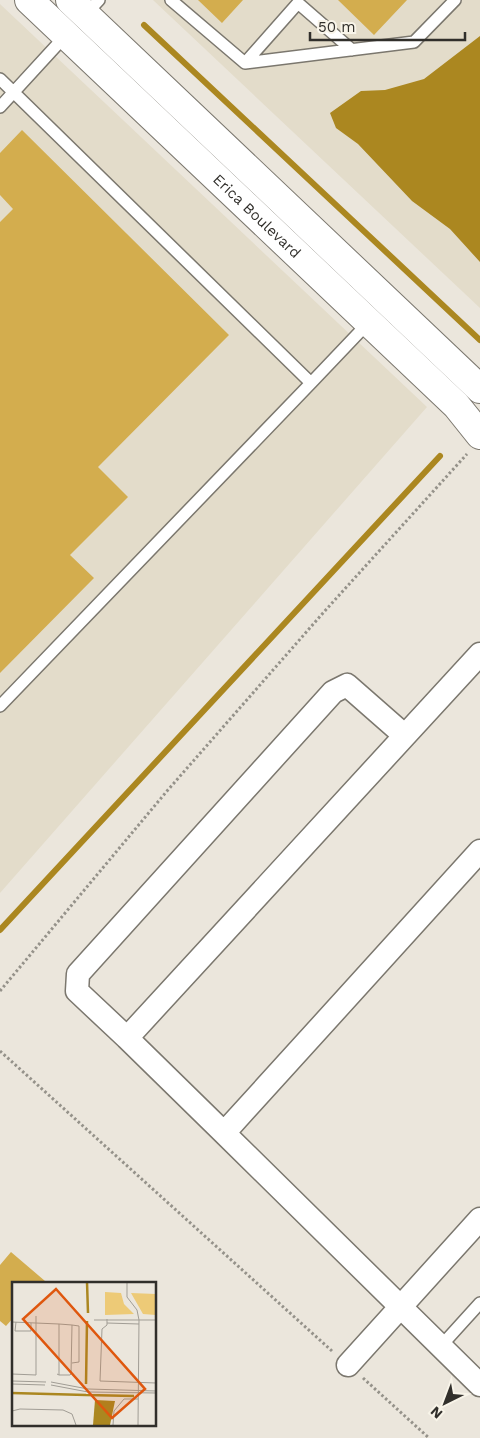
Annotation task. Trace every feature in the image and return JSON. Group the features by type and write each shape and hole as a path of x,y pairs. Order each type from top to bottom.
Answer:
{"street":[{"name":"Erica Boulevard","path":"29,0 79,16 480,389"},
{"name":"Erica Boulevard","path":"79,16 368,324 391,342 456,405 474,444"},
{"path":"127,1038 480,654"},
{"path":"404,735 347,685 333,692 78,974 77,991 402,1306 480,1385"},
{"path":"224,1132 480,851"},
{"path":"348,1365 480,1219"}],"lane":[{"path":"171,0 245,63 414,42 455,0"},
{"path":"245,63 298,3 352,50"},
{"path":"0,107 79,16"},
{"path":"0,79 311,383"},
{"path":"0,706 388,303"},
{"path":"441,1346 480,1303"}],"path":[{"path":"0,991 168,791 474,444"},
{"path":"0,1051 429,1438"}],"shaded area":[{"path":"153,0 480,0 480,308"},
{"path":"0,4 427,407 0,893"},
{"path":"480,36 480,262 450,229 412,201 358,144 336,128 330,113 361,91 385,90 424,79"}],"building":[{"path":"198,0 243,0 222,23"},
{"path":"338,0 407,0 374,35"},
{"path":"22,130 229,335 98,467 128,497 70,555 94,578 0,673 0,222 13,209 0,195 0,153"},
{"path":"11,1252 45,1281 12,1282 12,1319 6,1326 0,1321 0,1265"}],"waterway":[{"path":"144,25 480,340"},
{"path":"0,930 440,456"}]}
